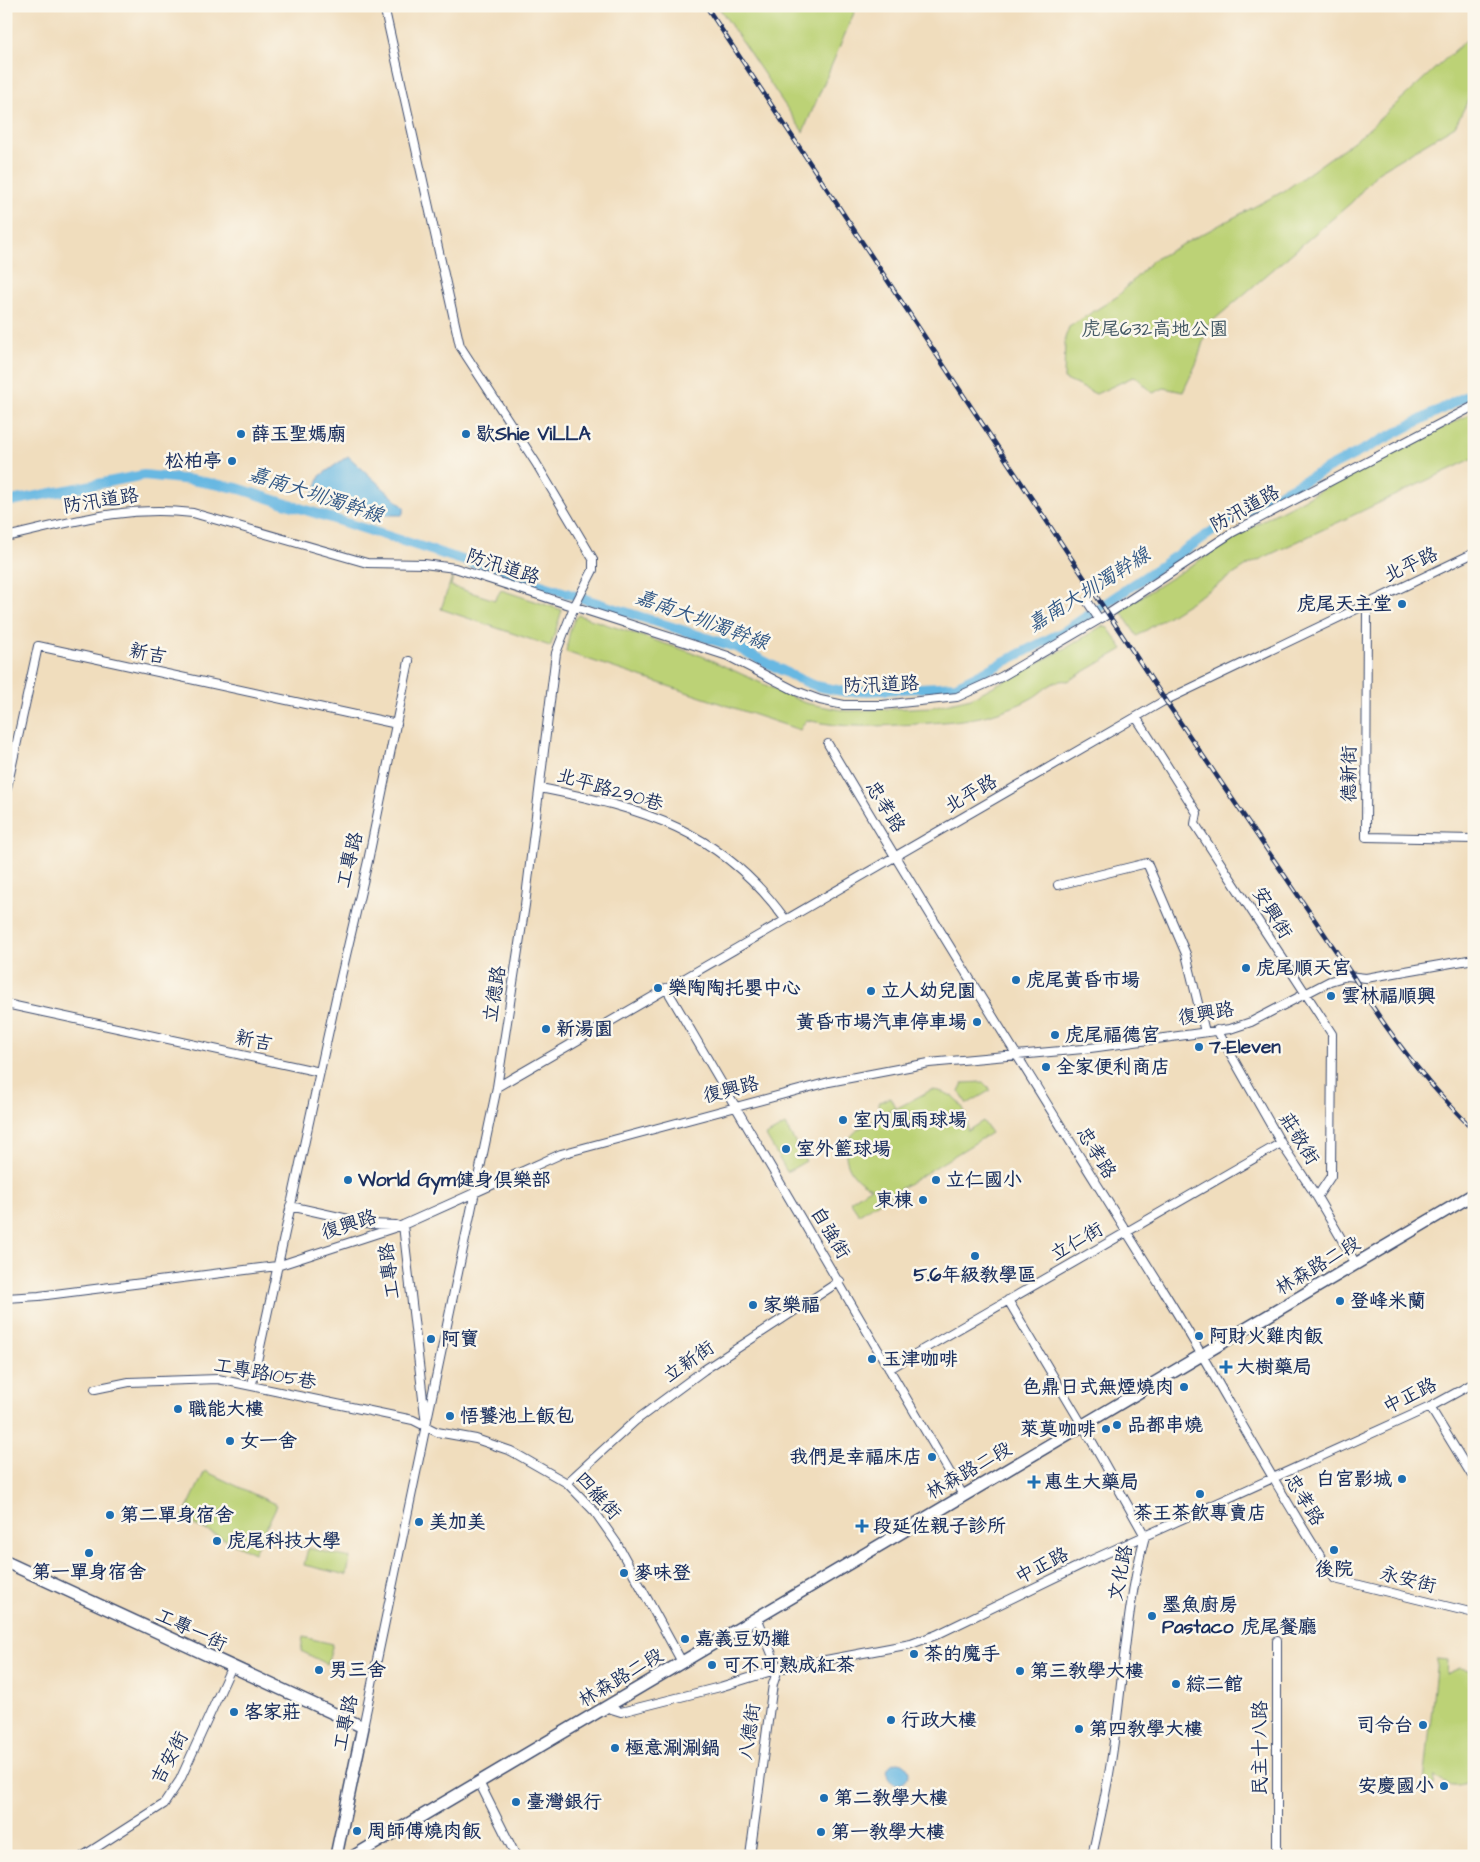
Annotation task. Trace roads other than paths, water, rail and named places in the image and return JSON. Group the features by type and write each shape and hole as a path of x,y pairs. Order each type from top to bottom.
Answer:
{"main road":[{"name":"林森路二段","path":"354,1856 1474,1194"},
{"name":"工專一街","path":"6,1562 231,1668 363,1727"},
{"name":"工專路","path":"336,1856 363,1727"}],"street":[{"name":"立德路","path":"384,6 460,346 492,392 593,559 593,570 575,605 556,654 525,905 497,1087 426,1425"},
{"name":"防汛道路","path":"6,537 113,512 164,509 194,513 367,563 424,564 455,568 575,605 728,656 796,691 844,705 882,705 957,697 1001,677 1099,619 1233,532 1474,406"},
{"name":"北平路","path":"497,1087 1136,716 1474,553"},
{"path":"1087,601 1099,619"},
{"name":"德新街","path":"1367,604 1366,837 1474,839"},
{"name":"新吉","path":"6,792 38,646 397,724"},
{"name":"工專路","path":"363,1727 426,1425 403,1225 372,1224 290,1206 410,662"},
{"name":"安興街","path":"1136,716 1197,813 1195,824 1304,994 1332,1034 1331,1176 1317,1198"},
{"name":"忠孝路","path":"828,744 1016,1055 1126,1232 1201,1356 1270,1477 1334,1579"},
{"name":"北平路290巷","path":"540,788 649,814 693,835 732,860 751,877 767,894 785,919"},
{"path":"1058,884 1148,863 1186,954 1205,1032"},
{"name":"復興路","path":"6,1298 39,1296 277,1266 403,1225 561,1154 829,1082 929,1063 1083,1049 1230,1029 1251,1022 1330,981 1347,976 1366,978 1474,959"},
{"name":"自強街","path":"666,988 840,1281 963,1495"},
{"name":"新吉","path":"6,1004 320,1072"},
{"name":"莊敬街","path":"1217,1030 1281,1143 1317,1198 1356,1264"},
{"name":"立仁街","path":"889,1369 1281,1143"},
{"path":"252,1384 290,1206"},
{"name":"立新街","path":"567,1483 635,1421 704,1370 840,1281"},
{"name":"文化路","path":"1008,1300 1145,1536 1138,1559 1111,1762 1092,1856"},
{"name":"工專路105巷","path":"95,1389 129,1382 218,1379 252,1384 413,1420 426,1425"},
{"name":"中正路","path":"605,1707 621,1712 720,1687 778,1669 911,1644 936,1635 1270,1477 1430,1406 1474,1383"},
{"path":"1430,1406 1474,1479"},
{"name":"四維街","path":"426,1425 436,1432 476,1439 511,1451 567,1483 595,1512 616,1542 682,1662"},
{"name":"永安街","path":"1334,1579 1474,1613"},
{"path":"756,1618 778,1669"},
{"name":"民主十八路","path":"1277,1641 1277,1856"},
{"name":"吉安街","path":"83,1856 164,1804 184,1771 231,1668"},
{"name":"八德街","path":"750,1856 772,1684 778,1669"},
{"path":"479,1782 516,1856"}],"water":[{"path":"348,456 405,508 402,515 366,515 311,498 320,476"},
{"path":"898,1762 906,1765 909,1773 906,1781 898,1784 890,1781 887,1773 890,1765"}],"waterway":[{"name":"嘉南大圳濁幹線","path":"6,502 144,475 191,480 237,488 738,648 816,686 847,692 956,686 1065,631 1229,520 1474,392"}],"railway":[{"path":"706,6 1165,700 1380,1017 1424,1076 1474,1130"}],"place":[{"name":"薛玉聖媽廟","path":"241,434"},
{"name":"歇Shie ViLLA","path":"466,434"},
{"name":"松柏亭","path":"232,461"},
{"name":"虎尾天主堂","path":"1402,604"},
{"name":"虎尾順天宮","path":"1246,968"},
{"name":"虎尾黃昏市場","path":"1016,980"},
{"name":"樂陶陶托嬰中心","path":"658,988"},
{"name":"立人幼兒園","path":"871,991"},
{"name":"雲林福順興","path":"1331,996"},
{"name":"黃昏市場汽車停車場","path":"977,1022"},
{"name":"新湯園","path":"546,1029"},
{"name":"虎尾福德宮","path":"1055,1035"},
{"name":"7-Eleven","path":"1199,1047"},
{"name":"全家便利商店","path":"1046,1067"},
{"name":"室內風雨球場","path":"843,1120"},
{"name":"室外籃球場","path":"786,1149"},
{"name":"World Gym健身俱樂部","path":"348,1180"},
{"name":"立仁國小","path":"936,1180"},
{"name":"東棟","path":"923,1200"},
{"name":"5.6年級教學區","path":"975,1256"},
{"name":"登峰米蘭","path":"1340,1301"},
{"name":"家樂福","path":"753,1305"},
{"name":"阿財火雞肉飯","path":"1199,1336"},
{"name":"阿寶","path":"431,1339"},
{"name":"玉津咖啡","path":"872,1359"},
{"name":"大樹藥局","path":"1226,1367"},
{"name":"色鼎日式無煙燒肉","path":"1184,1387"},
{"name":"職能大樓","path":"178,1409"},
{"name":"悟饕池上飯包","path":"450,1416"},
{"name":"品都串燒","path":"1117,1425"},
{"name":"萊莫咖啡","path":"1106,1429"},
{"name":"女一舍","path":"230,1441"},
{"name":"我們是幸福床店","path":"932,1457"},
{"name":"白宮影城","path":"1402,1479"},
{"name":"惠生大藥局","path":"1034,1482"},
{"name":"茶王茶飲專賣店","path":"1200,1494"},
{"name":"第二單身宿舍","path":"110,1515"},
{"name":"美加美","path":"419,1522"},
{"name":"段延佐親子診所","path":"862,1526"},
{"name":"虎尾科技大學","path":"217,1541"},
{"name":"後院","path":"1334,1550"},
{"name":"第一單身宿舍","path":"89,1553"},
{"name":"麥味登","path":"624,1573"},
{"name":"墨魚廚房 Pastaco 虎尾餐廳","path":"1152,1616"},
{"name":"嘉義豆奶攤","path":"685,1639"},
{"name":"茶的魔手","path":"914,1654"},
{"name":"可不可熟成紅茶","path":"712,1665"},
{"name":"男三舍","path":"319,1670"},
{"name":"第三教學大樓","path":"1020,1671"},
{"name":"綜二館","path":"1176,1684"},
{"name":"客家莊","path":"234,1712"},
{"name":"行政大樓","path":"891,1720"},
{"name":"司令台","path":"1423,1725"},
{"name":"第四教學大樓","path":"1079,1729"},
{"name":"極意涮涮鍋","path":"615,1748"},
{"name":"安慶國小","path":"1444,1786"},
{"name":"第二教學大樓","path":"824,1798"},
{"name":"臺灣銀行","path":"516,1802"},
{"name":"周師傅燒肉飯","path":"357,1831"},
{"name":"第一教學大樓","path":"821,1832"}],"park label":[{"name":"虎尾632高地公園","path":"1155,329"}]}
